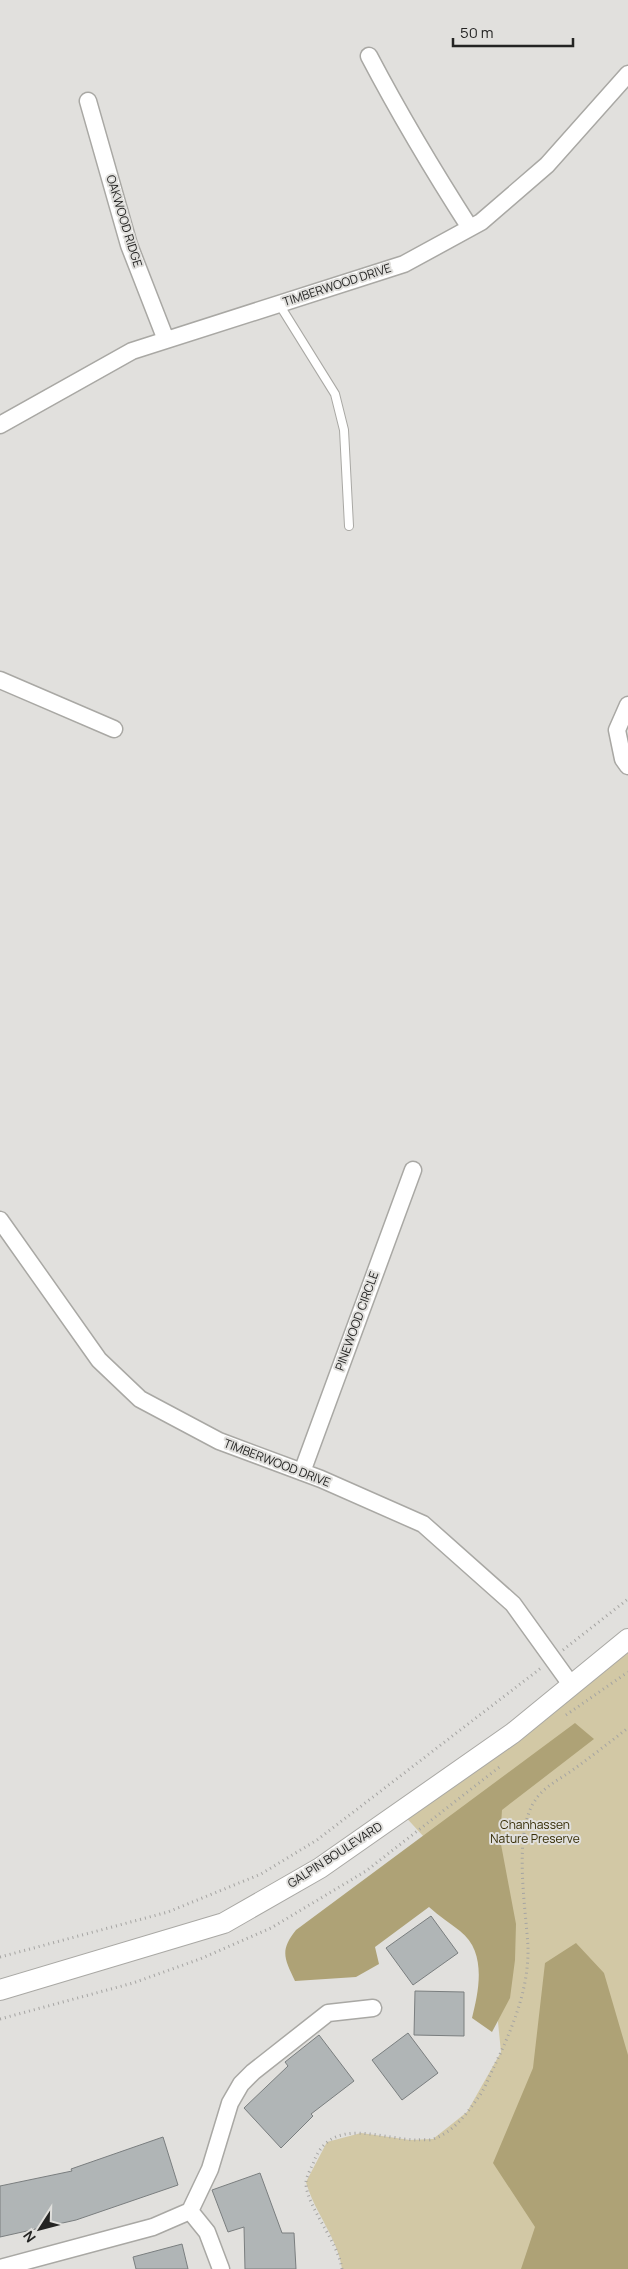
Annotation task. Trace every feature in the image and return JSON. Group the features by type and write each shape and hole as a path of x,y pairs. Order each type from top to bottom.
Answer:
{"street":[{"path":"369,56 412,131 420,150 470,228"},
{"name":"TIMBERWOOD DRIVE","path":"0,425 132,351 404,264 481,222 547,165 628,74"},
{"name":"OAKWOOD RIDGE","path":"88,102 129,245 166,340"},
{"path":"0,680 114,730"},
{"path":"628,705 617,730 623,759 628,766"},
{"name":"PINEWOOD CIRCLE","path":"302,1472 413,1170"},
{"name":"TIMBERWOOD DRIVE","path":"0,1220 99,1360 140,1399 219,1442 302,1472 423,1524 513,1604 572,1686"},
{"name":"GALPIN BOULEVARD","path":"0,1990 224,1923 320,1868 513,1733 628,1639"},
{"path":"0,2268 154,2227 190,2211 210,2169 230,2103 241,2084 253,2072 328,2013 373,2008"},
{"path":"190,2211 207,2232 221,2269"}],"lane":[{"path":"279,304 334,394 344,430 349,526"}],"path":[{"path":"0,1957 168,1912 261,1874 317,1840 628,1599"},
{"path":"342,2269 340,2256 309,2195 306,2182 316,2156 327,2142 344,2134 375,2133 410,2140 432,2139 460,2122 479,2098 510,2034 526,1979 528,1949 522,1868 526,1825 533,1803 549,1784 571,1771 628,1728"}],"green space":[{"name":"Chanhassen Nature Preserve","path":"628,1639 628,2269 342,2269 336,2247 314,2204 306,2182 327,2142 361,2133 410,2140 433,2139 467,2112 501,2052 492,1963 447,1862 401,1812"}],"shaded area":[{"path":"575,1723 594,1739 502,1810 500,1839 516,1924 515,1960 510,1998 492,2032 472,2018 477,1996 479,1972 478,1960 469,1940 429,1907 375,1947 379,1964 356,1977 295,1981 285,1955 287,1944 296,1930"},
{"path":"576,1943 604,1973 628,2055 628,2269 521,2269 535,2227 493,2163 533,2068 545,1963"}],"building":[{"path":"431,1916 458,1953 413,1985 386,1948"},
{"path":"415,1991 464,1992 464,2036 414,2035"},
{"path":"408,2033 438,2073 402,2100 372,2060"},
{"path":"319,2035 354,2081 311,2114 313,2116 281,2148 244,2108 288,2066 285,2062"},
{"path":"163,2137 178,2185 76,2220 0,2237 0,2186 72,2171 71,2169"},
{"path":"260,2173 282,2233 294,2233 296,2269 245,2269 244,2227 228,2232 212,2190"},
{"path":"182,2244 188,2269 136,2269 133,2257"}]}
